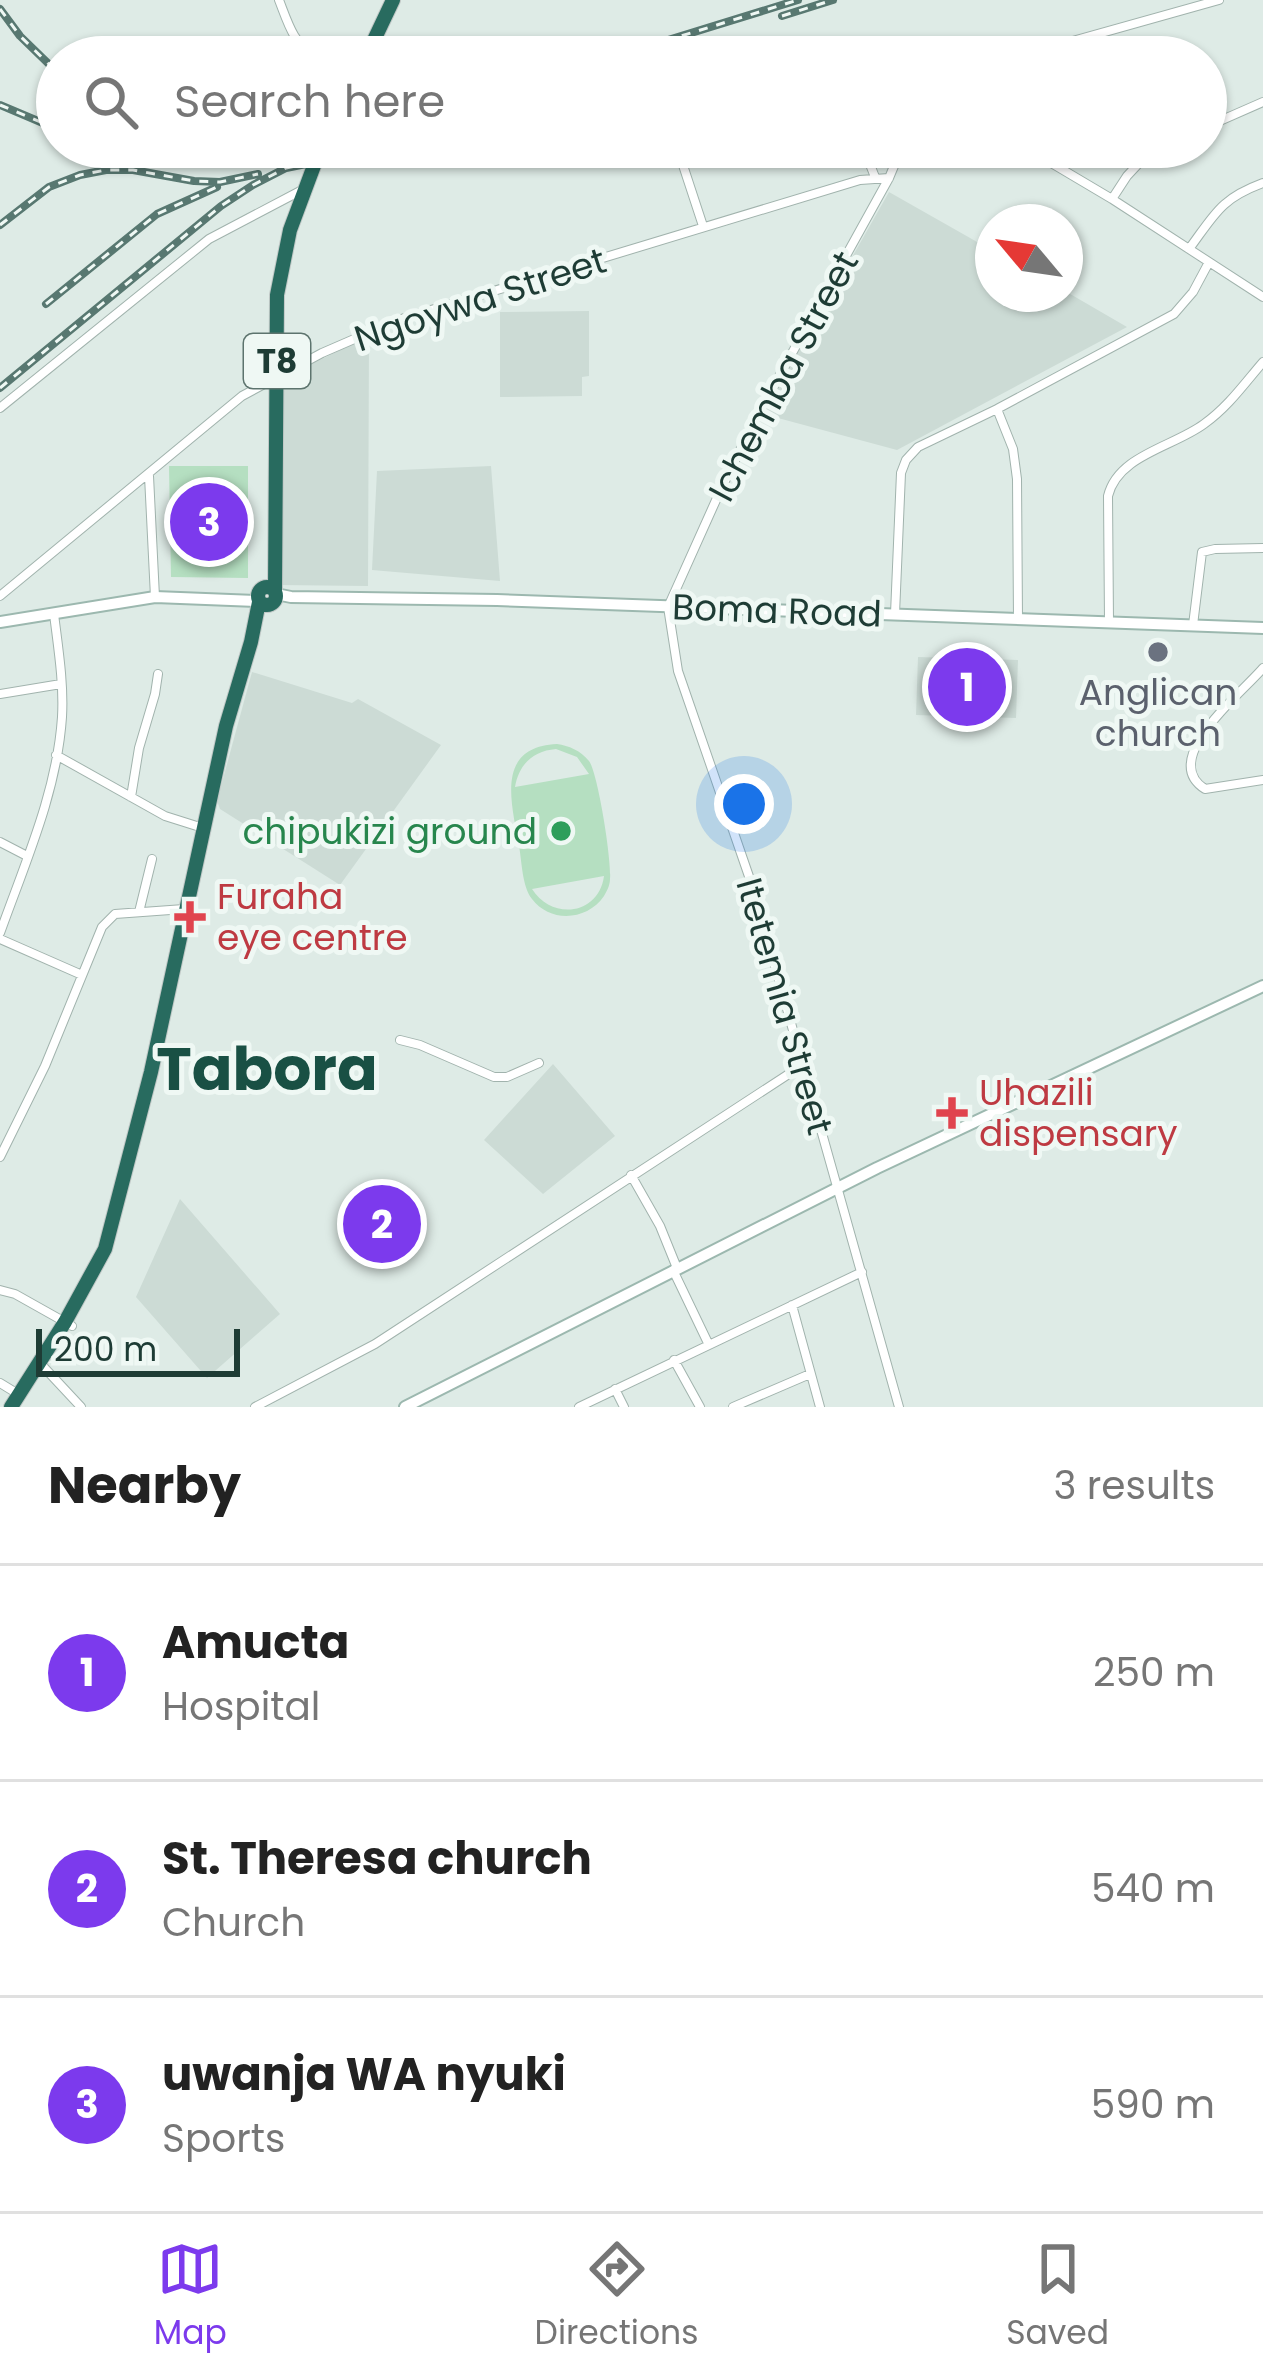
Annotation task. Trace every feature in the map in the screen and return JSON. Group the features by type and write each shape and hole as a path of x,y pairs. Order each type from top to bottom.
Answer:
{"highway":[{"path":"376,36 393,0"},
{"name":"T8","path":"17,1403 69,1324 104,1249 151,1072 226,726 269,597 275,566 281,265 312,168"}],"main road":[{"name":"Boma Road","path":"0,622 154,597 269,597 497,600 1263,628"},
{"path":"408,1406 837,1189 1263,986"}],"street":[{"path":"279,0 293,36"},
{"path":"1091,36 1219,0"},
{"path":"1227,118 1263,102"},
{"path":"684,168 703,226"},
{"path":"871,168 875,177"},
{"name":"Ichemba Street","path":"668,607 755,420 893,168"},
{"path":"1060,168 1263,297"},
{"path":"1112,199 1134,168"},
{"name":"Ngoywa Street","path":"0,596 242,396 277,375 398,320 703,226 875,177 889,178"},
{"path":"1190,250 1225,202 1263,183"},
{"path":"0,409 209,239 304,189"},
{"path":"895,614 901,473 906,460 918,447 1174,314 1208,264"},
{"path":"1109,621 1111,483 1137,460 1188,435 1220,412 1263,362"},
{"path":"997,409 1013,449 1017,479 1018,619"},
{"path":"148,476 154,597"},
{"path":"1193,625 1202,552 1263,548"},
{"name":"Itetemia Street","path":"668,607 679,671 753,888 899,1407"},
{"path":"53,612 62,715 56,755 41,817 0,936 82,975"},
{"path":"1263,668 1201,736 1188,764 1196,783 1205,789 1263,780"},
{"path":"131,797 158,674"},
{"path":"0,694 61,684"},
{"path":"56,755 165,816 204,828"},
{"path":"0,842 27,856"},
{"path":"139,912 152,860"},
{"path":"0,1156 45,1066 108,919 115,914 184,908"},
{"path":"400,1040 494,1077 507,1077 539,1063"},
{"path":"255,1407 375,1344 801,1066"},
{"path":"631,1175 660,1226 708,1343"},
{"path":"579,1407 862,1271"},
{"path":"0,1307 4,1292 15,1294 69,1324"},
{"path":"792,1305 820,1407"},
{"path":"674,1360 700,1407"},
{"path":"43,1365 81,1407"},
{"path":"733,1407 810,1374"},
{"path":"0,1383 17,1403"},
{"path":"615,1388 624,1407"}],"shaded area":[{"path":"889,192 975,241 975,312 1083,312 1083,301 1127,327 897,450 763,414"},
{"path":"589,311 589,376 582,377 582,396 500,397 500,312"},
{"path":"369,336 368,586 279,585 281,379"},
{"path":"491,466 500,581 372,570 377,471"},
{"path":"918,657 1018,660 1016,718 916,715"},
{"path":"252,672 352,703 358,699 441,745 340,885 220,809 217,801"},
{"path":"553,1064 615,1136 543,1194 484,1140"},
{"path":"180,1199 280,1314 207,1378 136,1297"}],"green space":[{"path":"169,466 248,466 248,578 171,577"},
{"name":"chipukizi ground","path":"557,744 578,751 589,761 596,782 610,881 597,904 578,914 548,912 529,894 524,881 512,780 524,755","holes":["556,749 577,757 589,774 515,787 528,760","604,876 593,899 574,909 551,906 532,889"]}],"railway":[{"path":"681,36 798,0"},
{"path":"782,16 833,0"},
{"path":"0,9 36,52"},
{"path":"0,105 36,120"},
{"path":"0,388 221,206 286,168"},
{"path":"0,225 49,187 80,175 133,170 220,182 258,174"},
{"path":"46,304 157,214 217,187"}],"place":[{"name":"uwanja WA nyuki","path":"209,522"},
{"name":"Anglican church","path":"1158,652"},
{"name":"Amucta","path":"967,687"},
{"name":"chipukizi ground","path":"561,831"},
{"name":"Furaha eye centre","path":"190,917"},
{"name":"Uhazili dispensary","path":"952,1113"},
{"name":"St. Theresa church","path":"382,1224"}],"district":[{"name":"Tabora","path":"267,1069"}]}
